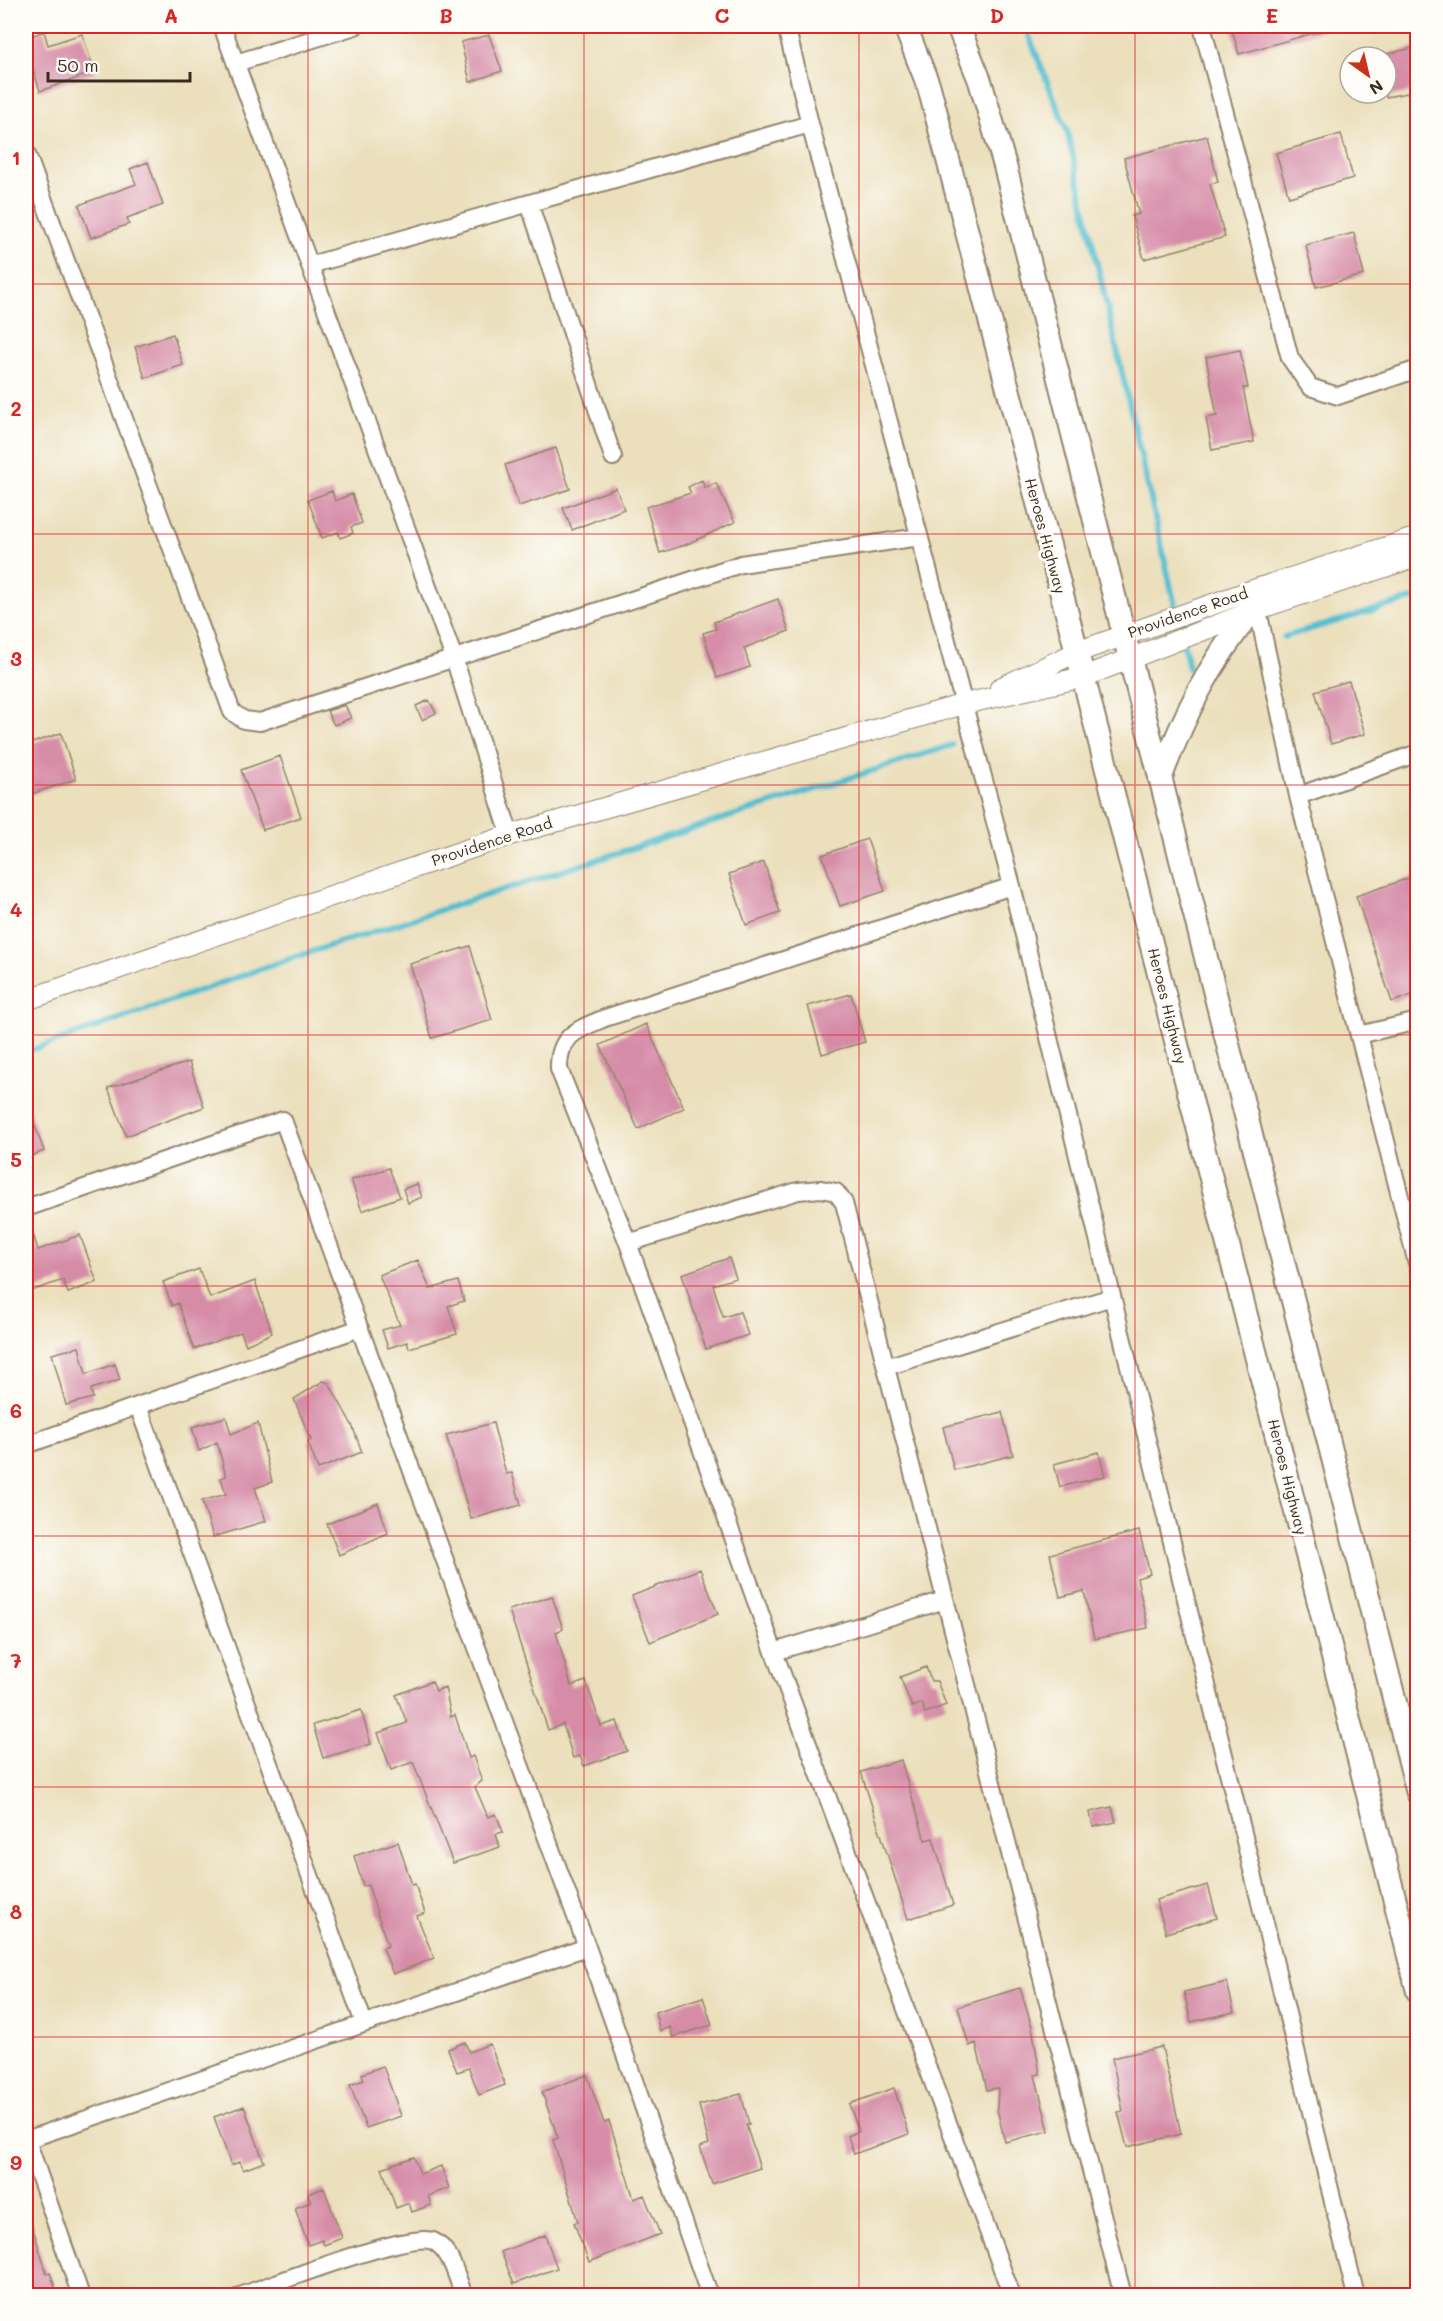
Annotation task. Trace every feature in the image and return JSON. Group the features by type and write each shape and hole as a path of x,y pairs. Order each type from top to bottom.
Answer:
{"main road":[{"name":"Heroes Highway","path":"905,26 929,87 1077,652 1418,1991"},
{"path":"958,26 980,81 1005,166 1418,1793"},
{"path":"1160,779 1182,722 1205,676 1228,640 1254,611"}],"street":[{"path":"222,26 454,658 510,835"},
{"path":"236,63 355,26"},
{"path":"786,26 1012,886 1356,2295"},
{"path":"1202,26 1290,358 1310,387 1338,396 1418,369"},
{"path":"310,265 810,124"},
{"path":"26,152 232,712 244,720 260,722 741,564 919,537"},
{"path":"529,203 613,457"},
{"name":"Providence Road","path":"964,704 1077,652 1253,590 1418,537"},
{"name":"Providence Road","path":"26,1000 510,835 964,704 1083,677 1254,611 1418,556"},
{"path":"1253,590 1254,611 1298,796 1418,1267"},
{"path":"1298,796 1418,753"},
{"path":"1012,886 617,1014 572,1032 559,1057 560,1069 628,1243 774,1652 1012,2295"},
{"path":"1359,1035 1418,1022"},
{"path":"26,1208 283,1120 587,1947 710,2295"},
{"path":"628,1243 798,1191 821,1189 837,1192 844,1203 1123,2295"},
{"path":"886,1367 1112,1297"},
{"path":"26,1445 360,1328"},
{"path":"138,1406 364,2023"},
{"path":"774,1652 945,1600"},
{"path":"81,2295 26,2140 587,1947"},
{"path":"240,2295 399,2242 431,2240 442,2248 452,2263 464,2295"}],"building":[{"path":"1231,26 1325,26 1325,30 1239,54"},
{"path":"44,31 48,45 82,34 95,72 40,91 26,48 26,38"},
{"path":"489,35 502,71 470,82 461,42"},
{"path":"1418,47 1418,91 1398,95 1398,51"},
{"path":"1341,134 1353,178 1289,197 1276,153"},
{"path":"1207,136 1218,182 1210,184 1225,237 1144,259 1132,216 1139,214 1124,158"},
{"path":"148,162 163,205 127,218 129,224 91,238 79,205 136,184 130,169"},
{"path":"1354,233 1364,275 1316,287 1306,245"},
{"path":"173,334 183,365 145,378 135,347"},
{"path":"1240,350 1248,388 1243,388 1254,442 1212,450 1206,418 1217,416 1206,357"},
{"path":"556,448 570,489 519,506 505,465"},
{"path":"702,480 705,488 716,483 735,522 685,545 660,553 646,507 691,493 688,487"},
{"path":"616,488 624,509 572,530 563,508"},
{"path":"332,491 335,501 352,494 362,523 351,527 353,533 340,538 338,532 322,538 308,500"},
{"path":"778,599 789,631 744,648 750,667 717,678 703,633 716,629 714,622"},
{"path":"1349,681 1365,734 1331,744 1315,691"},
{"path":"429,700 436,713 422,720 416,706"},
{"path":"345,705 351,718 334,725 327,711"},
{"path":"61,733 76,779 26,796 26,745"},
{"path":"280,756 301,817 263,830 241,770"},
{"path":"867,839 885,891 840,906 822,855"},
{"path":"764,862 780,913 746,925 729,874"},
{"path":"1418,875 1418,993 1392,1002 1356,896"},
{"path":"470,946 492,1020 432,1038 410,964"},
{"path":"851,994 865,1042 822,1054 808,1006"},
{"path":"646,1024 684,1108 638,1129 600,1045"},
{"path":"189,1062 204,1107 126,1136 108,1088"},
{"path":"28,1106 44,1151 26,1158 26,1107"},
{"path":"389,1168 400,1197 362,1211 351,1180"},
{"path":"417,1184 422,1197 408,1203 403,1189"},
{"path":"29,1221 38,1250 80,1235 97,1282 68,1293 63,1280 26,1293 26,1222"},
{"path":"729,1258 736,1278 713,1285 723,1317 740,1312 748,1335 706,1349 682,1274"},
{"path":"418,1260 430,1289 458,1281 464,1301 448,1306 457,1334 409,1348 407,1342 388,1348 382,1330 400,1325 379,1275"},
{"path":"199,1269 210,1298 255,1281 272,1333 246,1345 241,1332 194,1349 178,1303 172,1306 163,1282"},
{"path":"79,1347 86,1374 115,1364 120,1380 91,1389 93,1398 66,1405 52,1354"},
{"path":"323,1381 329,1383 352,1425 362,1452 318,1469 308,1442 311,1440 294,1399"},
{"path":"1002,1412 1013,1455 954,1470 943,1427"},
{"path":"226,1417 231,1434 258,1423 272,1482 255,1488 266,1521 213,1537 202,1501 226,1494 221,1478 226,1476 217,1442 199,1451 192,1427"},
{"path":"493,1423 506,1474 512,1473 521,1505 471,1519 446,1435"},
{"path":"1099,1452 1105,1476 1060,1487 1054,1464"},
{"path":"378,1503 388,1533 339,1555 327,1524"},
{"path":"1139,1531 1150,1574 1137,1578 1148,1628 1094,1639 1084,1591 1060,1597 1050,1554"},
{"path":"700,1569 718,1614 650,1642 632,1596"},
{"path":"552,1596 563,1629 556,1632 571,1686 586,1681 601,1726 617,1721 627,1751 584,1766 580,1756 573,1758 563,1724 548,1730 509,1610"},
{"path":"926,1667 931,1681 937,1681 946,1705 925,1713 922,1703 912,1707 900,1677"},
{"path":"432,1681 436,1691 445,1687 451,1717 455,1715 469,1758 473,1756 482,1781 475,1787 488,1817 496,1814 503,1832 496,1834 500,1847 453,1863 413,1762 391,1770 378,1733 407,1723 396,1695"},
{"path":"361,1710 371,1744 323,1758 313,1725"},
{"path":"901,1760 925,1840 933,1838 953,1905 908,1919 861,1772"},
{"path":"1112,1807 1116,1822 1093,1827 1090,1812"},
{"path":"398,1842 412,1885 415,1884 425,1913 417,1916 434,1958 393,1974 383,1948 388,1946 368,1885 363,1886 354,1856"},
{"path":"1208,1885 1217,1918 1166,1933 1156,1900"},
{"path":"1227,1982 1234,2012 1191,2022 1184,1992"},
{"path":"1020,1988 1032,2027 1040,2074 1035,2075 1049,2131 1005,2142 997,2109 998,2088 987,2090 976,2043 969,2046 958,2007"},
{"path":"703,1997 712,2025 673,2037 670,2027 660,2031 655,2012"},
{"path":"465,2042 469,2052 490,2044 505,2085 479,2095 469,2068 457,2072 448,2049"},
{"path":"1162,2047 1181,2134 1127,2147 1118,2112 1123,2111 1112,2058"},
{"path":"383,2066 401,2116 366,2128 350,2085 364,2080 362,2074"},
{"path":"587,2075 604,2123 609,2121 634,2199 644,2195 660,2234 589,2262 574,2223 578,2222 553,2140 558,2138 542,2092"},
{"path":"894,2088 909,2134 854,2154 848,2136 859,2131 849,2104"},
{"path":"741,2094 749,2124 746,2125 760,2168 712,2184 700,2147 709,2144 699,2105"},
{"path":"244,2106 264,2162 243,2170 240,2162 231,2165 214,2117"},
{"path":"414,2157 420,2174 441,2166 449,2188 428,2196 431,2205 412,2212 409,2203 396,2208 382,2168"},
{"path":"324,2188 342,2238 324,2245 322,2240 308,2245 295,2208 311,2202 308,2194"},
{"path":"26,2216 29,2216 47,2274 50,2273 58,2295 26,2295"},
{"path":"545,2235 557,2268 514,2284 501,2252"}],"waterway":[{"path":"1025,26 1067,131 1177,614"},
{"path":"1284,637 1418,597"},
{"path":"1183,641 1189,668"},
{"path":"26,1052 289,959 952,745"}]}
